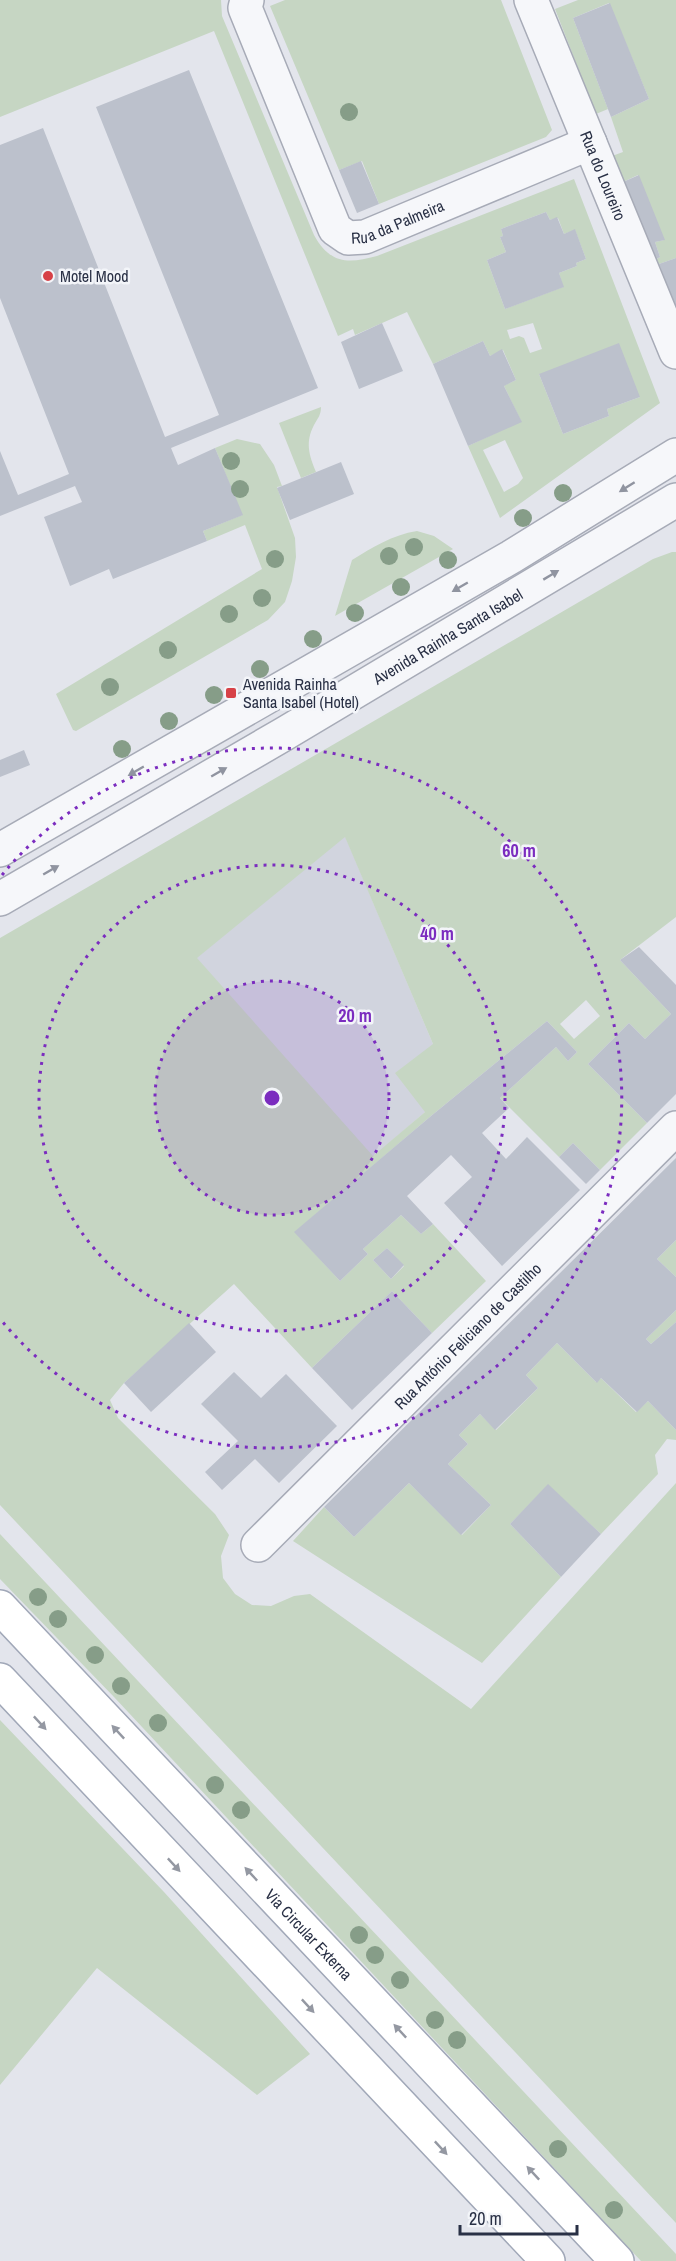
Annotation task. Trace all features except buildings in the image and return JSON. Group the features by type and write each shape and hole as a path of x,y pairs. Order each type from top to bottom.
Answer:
{"main road":[{"name":"Via Circular Externa","path":"0,1607 617,2261"},
{"path":"0,1680 548,2261"}],"street":[{"name":"Rua da Palmeira","path":"248,0 245,8 334,229 348,238 365,237 590,143"},
{"name":"Rua do Loureiro","path":"531,0 676,352"},
{"path":"0,850 511,557 676,455"},
{"name":"Avenida Rainha Santa Isabel","path":"0,899 284,734 676,500"},
{"name":"Rua António Feliciano de Castilho","path":"258,1545 676,1128"}],"shaded area":[{"path":"345,836 433,1044 425,1112 373,1157 196,958"}],"green space":[{"path":"0,0 221,0 222,16 314,235 327,252 349,261 377,256 574,179 660,403 500,518 468,446 521,421 504,386 453,409 516,380 503,350 490,356 483,341 433,364 407,312 355,335 353,329 338,336 214,31 0,117","holes":["546,212 550,220 558,218 564,234 575,230 586,259 576,263 577,266 559,273 563,287 505,309 487,260 506,252 500,237 503,236 501,229","533,323 542,349 530,353 524,338 519,336 510,339 507,330","539,374 640,397 607,409 609,416 563,434","505,440 523,478 518,484 504,492 483,450"]},
{"path":"285,0 501,0 552,130 546,137 379,204 362,161 339,170 270,6"},
{"path":"578,0 676,0 676,258 659,264 669,290 664,292 653,261 660,257 655,242 664,240 638,175 623,182 612,156 623,152 611,117 649,99 609,3 573,18 608,109 596,114 555,9"},
{"path":"321,407 311,431 309,443 316,472 301,478 279,423"},
{"path":"237,439 260,444 274,465 282,486 277,487 295,538 296,557 292,581 285,602 268,620 76,731 73,730 56,694 262,569 245,525 207,541 203,531 242,515 215,448"},
{"path":"417,531 434,536 453,549 335,616 352,560 375,546"},
{"path":"676,552 676,917 620,960 671,1014 645,1039 629,1023 588,1064 647,1123 600,1170 573,1143 559,1157 500,1098 556,1047 568,1061 577,1052 547,1021 295,1232 340,1281 368,1254 363,1249 401,1215 421,1234 433,1224 486,1281 432,1333 392,1291 312,1368 234,1284 124,1383 110,1400 118,1418 215,1514 229,1535 221,1556 223,1578 235,1594 252,1605 271,1606 294,1596 310,1594 471,1709 676,1483 676,2223 0,1505 0,938 653,559","holes":["345,837 433,1044 395,1073 425,1112 373,1156 197,958","586,1000 600,1016 574,1039 560,1024","387,1248 404,1266 391,1279 373,1260"]},
{"path":"676,1240 676,1277 657,1259"},
{"path":"676,1310 676,1322 651,1344 646,1339"},
{"path":"557,1343 596,1382 601,1378 636,1412 648,1401 676,1430 676,1440 667,1439 655,1455 658,1474 601,1534 548,1485 510,1524 561,1577 482,1663 293,1541 324,1507 354,1537 409,1483 462,1535 491,1505 448,1464 468,1444 459,1435 480,1414 496,1430 538,1388 526,1375"},
{"path":"0,1534 676,2254 676,2261 641,2261 114,1697 0,1579"},
{"path":"0,1720 164,1892 310,2054 257,2095 97,1968 0,2085"}],"place":[{"name":"Motel Mood","path":"48,276"},
{"name":"Avenida Rainha Santa Isabel (Hotel)","path":"231,693"}]}
